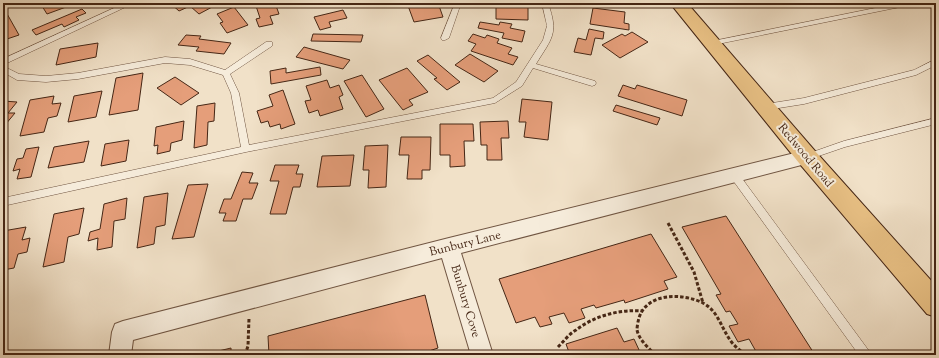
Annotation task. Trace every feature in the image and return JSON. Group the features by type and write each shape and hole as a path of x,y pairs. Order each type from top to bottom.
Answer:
{"main road":[{"name":"Redwood Road","path":"678,3 807,157 936,305"}],"street":[{"name":"Bunbury Lane","path":"120,355 123,332 449,247 807,157"},
{"name":"Bunbury Cove","path":"449,247 482,355"}],"lane":[{"path":"3,62 131,3"},
{"path":"445,38 458,3"},
{"path":"3,202 246,149 495,100 519,84 547,40 551,26 545,3"},
{"path":"713,43 910,3"},
{"path":"3,69 17,77 46,79 78,76 164,60 190,62 226,72 269,44"},
{"path":"766,107 804,101 916,72 936,62"},
{"path":"532,65 592,84"},
{"path":"226,72 235,93 246,149"},
{"path":"807,157 844,144 936,121"},
{"path":"735,176 866,355"}],"path":[{"path":"668,223 700,287 703,303"},
{"path":"655,355 642,340 637,330 642,311 656,300 670,296 703,303 716,314 728,338 745,355"},
{"path":"558,347 576,330 606,314 626,310 642,311"},
{"path":"244,355 248,346 249,315"}],"building":[{"path":"51,3 77,3 47,14 42,6"},
{"path":"170,3 210,3 214,6 199,14 190,6 179,11"},
{"path":"255,3 275,3 279,14 270,16 273,24 259,27 256,19 260,18"},
{"path":"407,3 438,3 443,17 414,22"},
{"path":"496,3 528,3 528,20 496,19"},
{"path":"561,3 587,3 563,7"},
{"path":"234,7 248,25 227,33 220,23 223,22 217,14"},
{"path":"593,8 625,12 624,23 629,24 629,30 590,24"},
{"path":"82,9 86,13 76,17 79,20 64,27 62,24 36,35 32,30"},
{"path":"343,10 347,18 329,22 331,27 320,30 314,17"},
{"path":"6,12 19,35 7,39 3,33 3,13"},
{"path":"480,22 499,25 500,22 512,24 510,28 525,31 522,42 502,38 504,33 478,28"},
{"path":"589,29 604,32 603,39 595,38 591,55 574,52 578,38 586,40"},
{"path":"632,32 648,42 620,58 602,45 622,34 625,36"},
{"path":"313,34 363,35 361,42 311,41"},
{"path":"473,34 485,38 487,35 499,39 497,43 512,48 508,54 518,57 513,65 471,51 476,44 468,41"},
{"path":"186,35 201,36 199,39 231,43 224,54 196,51 199,47 178,45"},
{"path":"98,43 96,57 56,65 60,49"},
{"path":"304,47 350,60 343,69 296,57"},
{"path":"470,54 498,71 484,82 455,65"},
{"path":"428,55 460,82 447,90 434,79 437,78 417,61"},
{"path":"320,67 321,75 271,84 270,71 286,68 286,73"},
{"path":"407,68 428,92 409,100 413,105 403,110 379,80"},
{"path":"143,73 138,110 109,115 116,78"},
{"path":"362,75 384,109 366,117 344,81"},
{"path":"175,77 199,93 181,105 157,88"},
{"path":"327,80 330,88 339,85 343,95 339,97 343,109 320,116 318,110 309,113 305,101 311,100 306,86"},
{"path":"623,85 635,89 637,85 687,100 682,116 618,96"},
{"path":"283,90 295,124 281,129 280,124 270,127 268,121 261,123 257,111 273,106 269,95"},
{"path":"102,91 96,117 68,122 74,96"},
{"path":"54,96 52,104 61,103 57,116 48,118 44,132 20,136 30,100"},
{"path":"522,99 552,102 548,140 524,137 526,122 519,122"},
{"path":"3,101 17,102 8,113 15,113 5,125 3,125"},
{"path":"215,103 214,121 208,122 207,145 194,148 197,106"},
{"path":"616,105 660,118 657,125 613,111"},
{"path":"184,121 182,140 171,143 170,151 157,154 158,145 154,146 156,127"},
{"path":"508,121 509,138 501,138 502,160 487,160 487,145 481,145 480,122"},
{"path":"440,124 473,124 474,141 464,141 465,166 450,167 450,155 440,155"},
{"path":"401,137 431,137 430,170 422,170 422,179 407,179 409,155 399,155"},
{"path":"129,140 126,161 101,166 105,144"},
{"path":"89,141 84,162 48,168 54,147"},
{"path":"388,145 386,187 368,188 369,170 363,170 365,146"},
{"path":"39,147 31,177 17,179 20,169 13,171 17,159 23,158 26,149"},
{"path":"354,155 350,186 317,187 322,156"},
{"path":"275,165 299,165 296,174 303,174 300,187 293,187 286,214 270,214 279,181 270,181"},
{"path":"242,172 253,173 249,183 258,183 252,199 243,199 236,221 223,221 226,213 219,213 224,199 231,199"},
{"path":"208,184 194,237 172,239 188,185"},
{"path":"168,193 165,225 156,227 154,244 137,248 144,197"},
{"path":"127,198 125,219 114,221 112,247 97,250 98,238 88,241 90,232 100,229 104,204"},
{"path":"84,208 79,234 68,237 64,262 43,267 54,214"},
{"path":"726,216 815,355 758,355 749,339 738,342 729,326 738,324 730,311 726,312 716,295 721,294 682,227"},
{"path":"26,227 22,240 30,238 27,252 18,254 14,268 3,270 3,231"},
{"path":"651,234 677,277 664,281 668,289 625,303 624,300 596,308 594,305 581,309 585,318 569,323 564,313 549,317 552,324 540,327 535,317 516,323 499,279"},
{"path":"425,295 438,348 417,355 269,355 268,336"},
{"path":"617,328 624,342 634,339 640,352 633,355 570,355 566,344"},
{"path":"231,348 231,355 202,355"}]}
